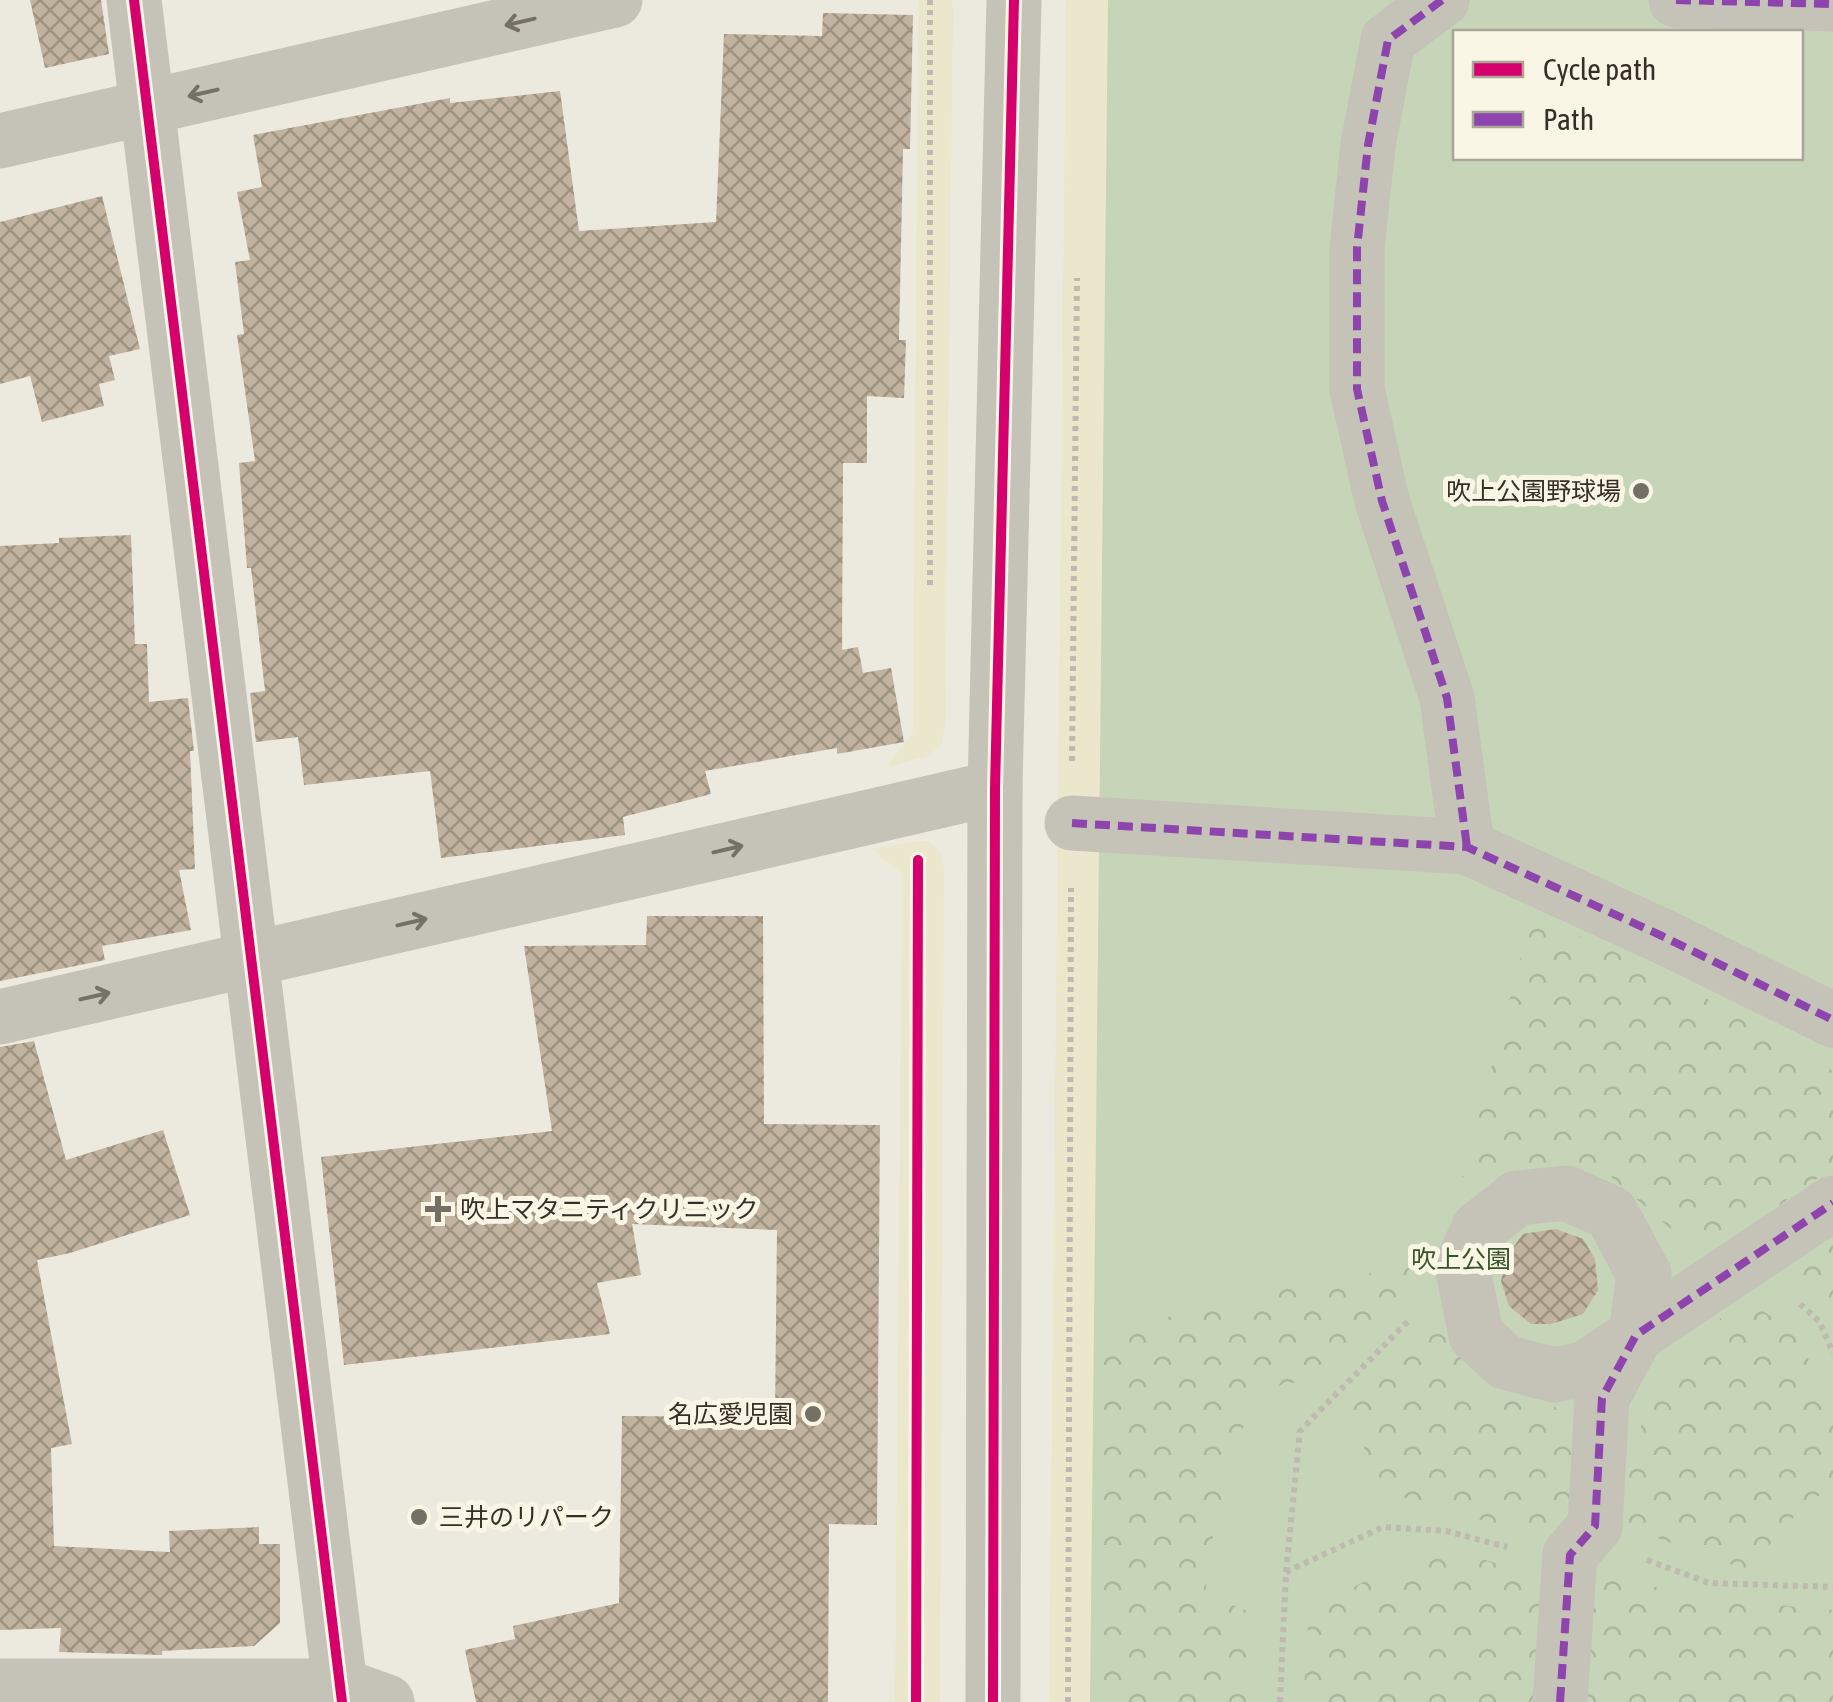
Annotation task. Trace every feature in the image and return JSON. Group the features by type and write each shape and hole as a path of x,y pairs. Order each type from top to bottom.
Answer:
{"street":[{"path":"0,1686 357,1696 251,960 134,0"},
{"path":"0,142 615,0"},
{"path":"993,1702 995,788 1014,0"},
{"path":"1442,0 1388,40 1368,145 1356,248 1357,389 1382,501 1447,698 1467,847"},
{"path":"1676,0 1833,4"},
{"path":"0,1018 995,788"},
{"path":"1072,823 1467,847 1833,1020"},
{"path":"1560,1702 1577,1550 1596,1526 1602,1398 1636,1335 1644,1274 1611,1213 1566,1193 1517,1198 1479,1228 1462,1266 1476,1335 1504,1362 1554,1375 1584,1369 1636,1335 1833,1203"}],"path":[{"path":"930,0 930,594"},
{"path":"1068,1702 1077,274"},
{"path":"916,1702 918,860"},
{"path":"1280,1702 1286,1572 1300,1431 1439,1290 1464,1277"},
{"path":"1286,1572 1383,1526 1446,1530 1577,1550 1708,1583 1833,1587"}],"green space":[{"name":"吹上公園","path":"1106,0 1833,0 1833,1702 1088,1702"},
{"path":"1532,916 1658,971 1833,1071 1833,1171 1810,1182 1733,1241 1671,1229 1602,1169 1534,1165 1462,1177"},
{"path":"1833,1235 1833,1304 1785,1268"},
{"path":"1434,1263 1334,1375 1255,1390 1216,1515 1205,1594 1252,1613 1253,1702 1098,1702 1100,1334 1292,1286"},
{"path":"1739,1295 1798,1335 1833,1416 1833,1483 1794,1517 1747,1570 1624,1526 1632,1450 1646,1413"},
{"path":"1446,1309 1477,1392 1542,1391 1577,1435 1582,1495 1545,1535 1451,1513 1381,1490 1350,1411"},
{"path":"1451,1551 1545,1576 1533,1702 1303,1702 1309,1609 1382,1573"},
{"path":"1591,1571 1700,1598 1833,1610 1833,1702 1580,1702"}],"shaded area":[{"path":"918,0 952,0 953,11 945,724 942,743 930,755 886,768 913,732"},
{"path":"1066,0 1108,0 1090,1702 1049,1702"},
{"path":"929,841 940,852 944,867 940,1702 895,1702 902,874 872,849"}],"building":[{"path":"30,0 101,0 109,54 45,68"},
{"path":"823,13 913,15 910,149 903,149 899,340 906,340 904,398 867,396 867,463 843,463 842,650 858,647 863,673 891,668 904,742 837,754 837,748 705,771 711,794 623,817 625,835 441,858 430,771 304,785 298,737 256,742 250,693 265,691 251,568 247,568 239,463 255,461 237,335 244,334 235,262 250,260 237,192 262,187 253,135 450,98 450,103 560,91 579,231 716,222 724,34 822,36"},
{"path":"102,196 140,349 109,356 115,380 99,384 104,406 42,422 30,376 0,384 0,222"},
{"path":"131,535 135,644 147,644 149,702 188,698 194,751 190,751 195,869 179,870 191,930 102,946 105,960 0,981 0,546 59,543 59,538"},
{"path":"647,916 763,916 764,1124 880,1125 877,1525 829,1524 828,1702 476,1702 465,1650 515,1639 513,1626 619,1603 622,1416 775,1417 777,1230 632,1224 641,1275 597,1283 610,1334 344,1365 321,1157 552,1131 524,946 646,945"},
{"path":"34,1041 66,1160 163,1130 190,1215 37,1260 72,1444 51,1448 54,1546 170,1552 169,1531 259,1527 259,1544 280,1544 280,1623 254,1646 162,1651 162,1655 59,1652 61,1628 0,1630 0,1047"},
{"path":"1556,1229 1583,1239 1595,1259 1598,1290 1583,1314 1551,1324 1531,1324 1509,1306 1501,1281 1507,1256 1523,1234"}],"marked path":[{"path":"1442,0 1388,40 1368,145 1357,248 1357,389 1382,501 1447,698 1467,847"},
{"path":"1676,0 1833,4"},
{"path":"1072,823 1467,847 1833,1020"},
{"path":"1560,1702 1570,1555 1595,1526 1602,1398 1636,1335 1833,1203"}],"cycle path":[{"path":"134,0 342,1702"},
{"path":"993,1702 995,788 1014,0"},
{"path":"916,1702 918,860"}],"place":[{"name":"吹上公園野球場","path":"1641,491"},
{"name":"吹上マタニティクリニック","path":"438,1209"},
{"name":"名広愛児園","path":"813,1414"},
{"name":"三井のリパーク","path":"419,1517"}]}
